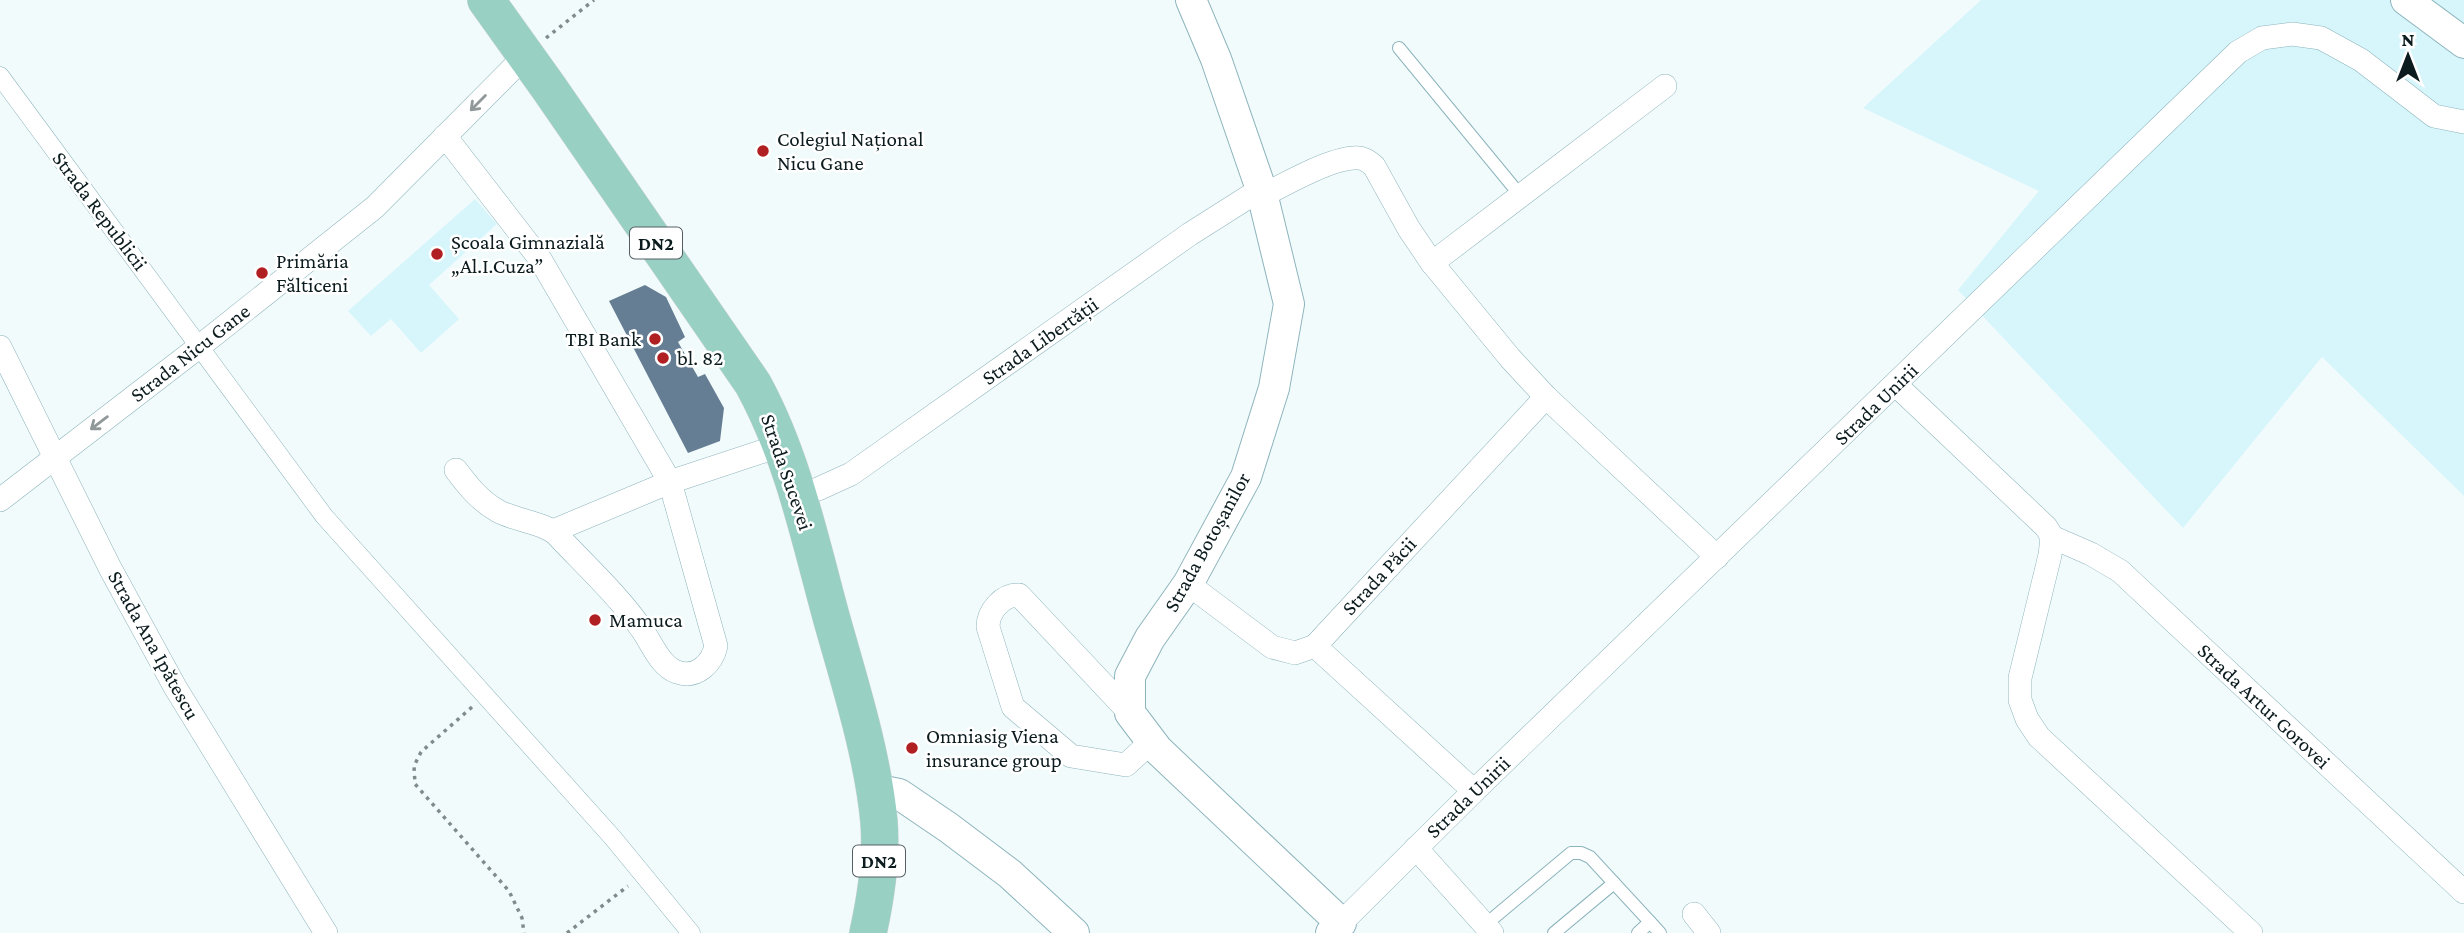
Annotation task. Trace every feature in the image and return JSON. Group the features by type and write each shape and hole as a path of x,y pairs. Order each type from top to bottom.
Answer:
{"main road":[{"name":"Strada Sucevei","path":"486,0 535,47 771,372 802,439 818,489 880,717 886,791"},
{"name":"Strada Sucevei","path":"517,0 535,47 753,384 767,410 782,445 850,683 886,791"},
{"name":"DN2","path":"868,933 877,891 886,791"},
{"name":"DN2","path":"886,791 901,845 886,933"}],"street":[{"name":"Strada Botoșanilor","path":"1130,713 1130,676 1150,638 1188,584 1246,477 1267,415 1283,348 1289,304 1261,193 1216,59 1191,0"},
{"path":"2406,0 2464,43"},
{"name":"Strada Unirii","path":"1336,928 1474,790 2238,52 2262,38 2292,34 2321,38 2361,60 2434,116 2464,122"},
{"name":"Strada Nicu Gane","path":"0,500 375,207 535,47"},
{"name":"Strada Republicii","path":"0,76 324,516 643,874 691,933"},
{"path":"1432,263 1665,86"},
{"path":"445,136 540,258 670,482 716,646 711,660 700,670 683,674 668,667 632,615 553,531 497,511 474,494 456,470"},
{"path":"1261,193 1336,162 1354,158 1366,159 1374,166 1409,229 1432,263 1510,358 1546,397 1717,557"},
{"name":"Strada Libertății","path":"818,489 851,474 1190,234 1261,193"},
{"name":"Strada Ana Ipătescu","path":"0,347 110,568 175,687 326,933"},
{"name":"Strada Artur Gorovei","path":"1896,385 2046,527 2052,537 2091,554 2120,571 2464,892"},
{"name":"Strada Păcii","path":"1315,646 1546,397"},
{"path":"553,531 670,482 782,445"},
{"path":"2052,537 2020,678 2020,700 2027,719 2039,737 2251,933"},
{"path":"1188,584 1272,647 1295,653 1315,646 1474,790"},
{"path":"1152,741 1126,765 1071,756 1013,707 988,627 990,615 1005,597 1019,595 1130,713 1152,741 1158,750 1336,928"},
{"path":"886,791 980,850 1074,933"},
{"path":"1416,848 1489,929"},
{"path":"1694,914 1709,933"}],"lane":[{"path":"1399,48 1520,195"},
{"path":"1489,929 1571,853 1581,853 1590,857 1660,933"},
{"path":"1554,933 1614,883"},
{"path":"1638,933 1650,922"}],"path":[{"path":"535,47 594,0"},
{"path":"484,696 421,752 414,766 415,784 509,891 522,918 524,933"},
{"path":"567,933 643,874"}],"shaded area":[{"path":"1981,0 2464,0 2464,496 2322,357 2183,528 1958,290 2039,191 1863,108"},
{"name":"Școala Gimnazială „Al.I.Cuza”","path":"475,199 497,224 429,285 459,319 421,353 391,319 371,336 348,311"}],"building":[{"name":"bl. 82","path":"645,285 666,297 685,337 678,342 698,377 705,374 724,408 720,441 688,453 609,301"}],"place":[{"name":"Colegiul Național Nicu Gane","path":"763,151"},
{"name":"Școala Gimnazială „Al.I.Cuza”","path":"437,254"},
{"name":"Primăria Fălticeni","path":"262,273"},
{"name":"TBI Bank","path":"655,339"},
{"name":"bl. 82","path":"663,358"},
{"name":"Mamuca","path":"595,620"},
{"name":"Omniasig Viena insurance group","path":"912,748"}]}
